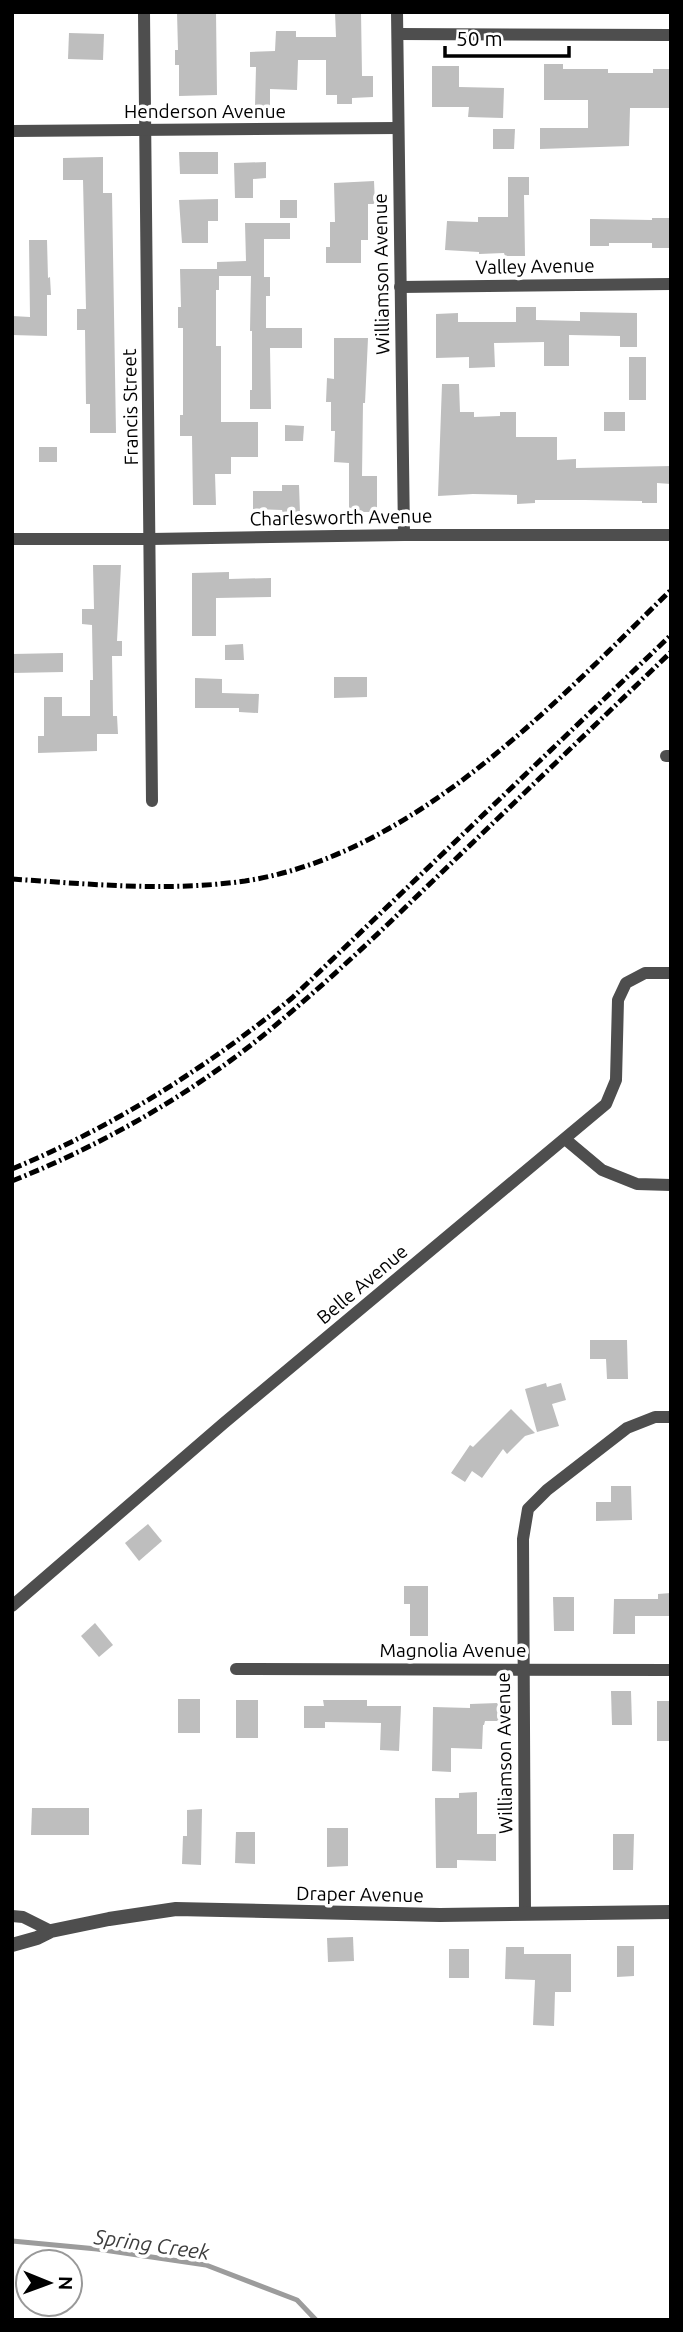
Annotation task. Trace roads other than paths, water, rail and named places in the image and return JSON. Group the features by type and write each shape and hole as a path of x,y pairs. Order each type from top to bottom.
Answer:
{"street":[{"name":"Francis Street","path":"144,12 152,800"},
{"name":"Williamson Avenue","path":"397,12 404,535"},
{"path":"398,34 671,35"},
{"name":"Henderson Avenue","path":"12,131 398,128"},
{"name":"Valley Avenue","path":"400,287 671,284"},
{"name":"Charlesworth Avenue","path":"12,539 671,535"},
{"name":"Belle Avenue","path":"12,1606 224,1423 606,1104 616,1080 618,1000 626,983 645,973 671,973"},
{"path":"565,1139 603,1170 637,1184 671,1185"},
{"name":"Williamson Avenue","path":"525,1913 522,1669 523,1539 528,1509 547,1490 627,1428 655,1417 671,1417"},
{"name":"Magnolia Avenue","path":"236,1670 671,1670"},
{"name":"Draper Avenue","path":"12,1945 51,1931 176,1909 440,1915 671,1912"},
{"path":"12,1916 23,1917 51,1931"}],"waterway":[{"name":"Spring Creek","path":"12,2241 97,2249 206,2265 297,2300 316,2320"}],"railway":[{"path":"12,879 128,886 187,886 245,881 307,866 366,841 423,808 478,768 579,680 671,590"},
{"path":"12,1169 87,1134 158,1094 260,1024 292,998 671,635"},
{"path":"12,1181 110,1136 172,1100 260,1038 372,940 671,652"}]}
